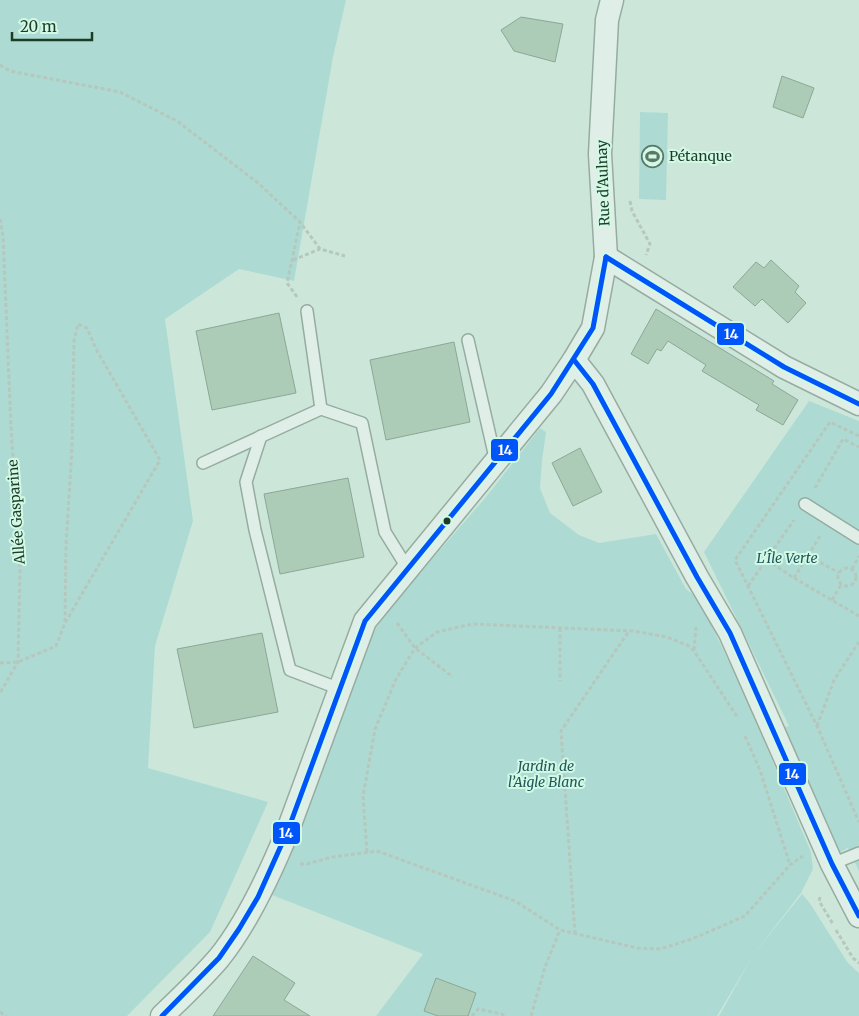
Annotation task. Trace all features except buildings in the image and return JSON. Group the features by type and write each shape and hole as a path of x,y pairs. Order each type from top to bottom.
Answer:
{"street":[{"name":"Rue d'Aulnay","path":"162,1016 220,957 248,913 277,857 364,621 551,394 593,328 606,257 600,154 607,20 612,0"},
{"path":"606,257 784,367 859,404"},
{"path":"574,360 593,384 697,578 730,633 830,860 859,916"}],"lane":[{"path":"306,311 321,409"},
{"path":"468,340 496,462"},
{"path":"203,463 321,409 362,423 385,532 408,568"},
{"path":"261,436 246,482 255,530 290,670 340,689"},
{"path":"805,504 859,538"},
{"path":"830,860 859,853"}],"path":[{"path":"0,65 10,72 120,92 178,121 258,182 300,222 320,249"},
{"path":"627,192 632,211 650,244 639,276"},
{"name":"Allée Gasparine","path":"0,219 3,236 11,427 20,566 18,662 0,693"},
{"path":"287,283 300,222"},
{"path":"293,260 320,249 345,256"},
{"path":"0,663 18,662 56,646 65,623 160,460 96,349 87,328 78,324 74,342 65,623"},
{"path":"859,436 830,422 735,560 817,726 859,822"},
{"path":"748,586 805,504 842,439 859,447"},
{"path":"794,578 824,529"},
{"path":"809,556 839,572"},
{"path":"852,569 859,556"},
{"path":"767,560 859,616"},
{"path":"839,572 846,568 852,569 857,576 857,583 850,586 841,585"},
{"path":"839,572 838,578 841,585"},
{"path":"832,600 841,585"},
{"path":"380,603 415,648 453,677"},
{"path":"367,852 363,796 375,729 396,679 415,648 437,632 472,624 629,631 667,637 689,646 742,726"},
{"path":"560,628 560,681"},
{"path":"575,934 561,731 629,631"},
{"path":"817,726 834,680 859,642"},
{"path":"745,735 760,770 790,865"},
{"path":"277,857 284,864 307,864 332,857 377,851 515,901 560,930 636,948 660,949 692,939 745,916 790,865 811,852 830,860"},
{"path":"531,1016 545,967 560,930"},
{"path":"472,1016 478,1009 504,1016"},
{"path":"0,1012 6,1016"}],"green space":[{"path":"0,0 346,0 333,57 294,281 239,269 165,319 193,521 155,646 148,768 268,802 210,932 127,1016 0,1016"},
{"name":"Pétanque","path":"640,112 668,113 666,200 639,199"},
{"name":"L'Île Verte","path":"809,401 859,421 859,871 848,848 833,856 779,729 789,726 704,552"},
{"name":"Jardin de l’Aigle Blanc","path":"540,428 546,432 540,488 550,513 579,535 599,543 656,534 686,589 699,599 741,687 811,852 813,869 801,893 753,955 802,894 848,963 859,973 859,1016 719,1016 751,959 717,1016 376,1016 423,954 272,895 370,637 392,605 486,497"}],"transit line":[{"name":"14","path":"606,257 784,367 859,404"},
{"name":"14","path":"162,1016 219,958 258,897 288,830 365,621 551,394 593,328 606,257"},
{"name":"14","path":"574,360 593,384 697,577 730,633 832,864 859,916"}],"place":[{"name":"Pétanque","path":"653,156"}]}
